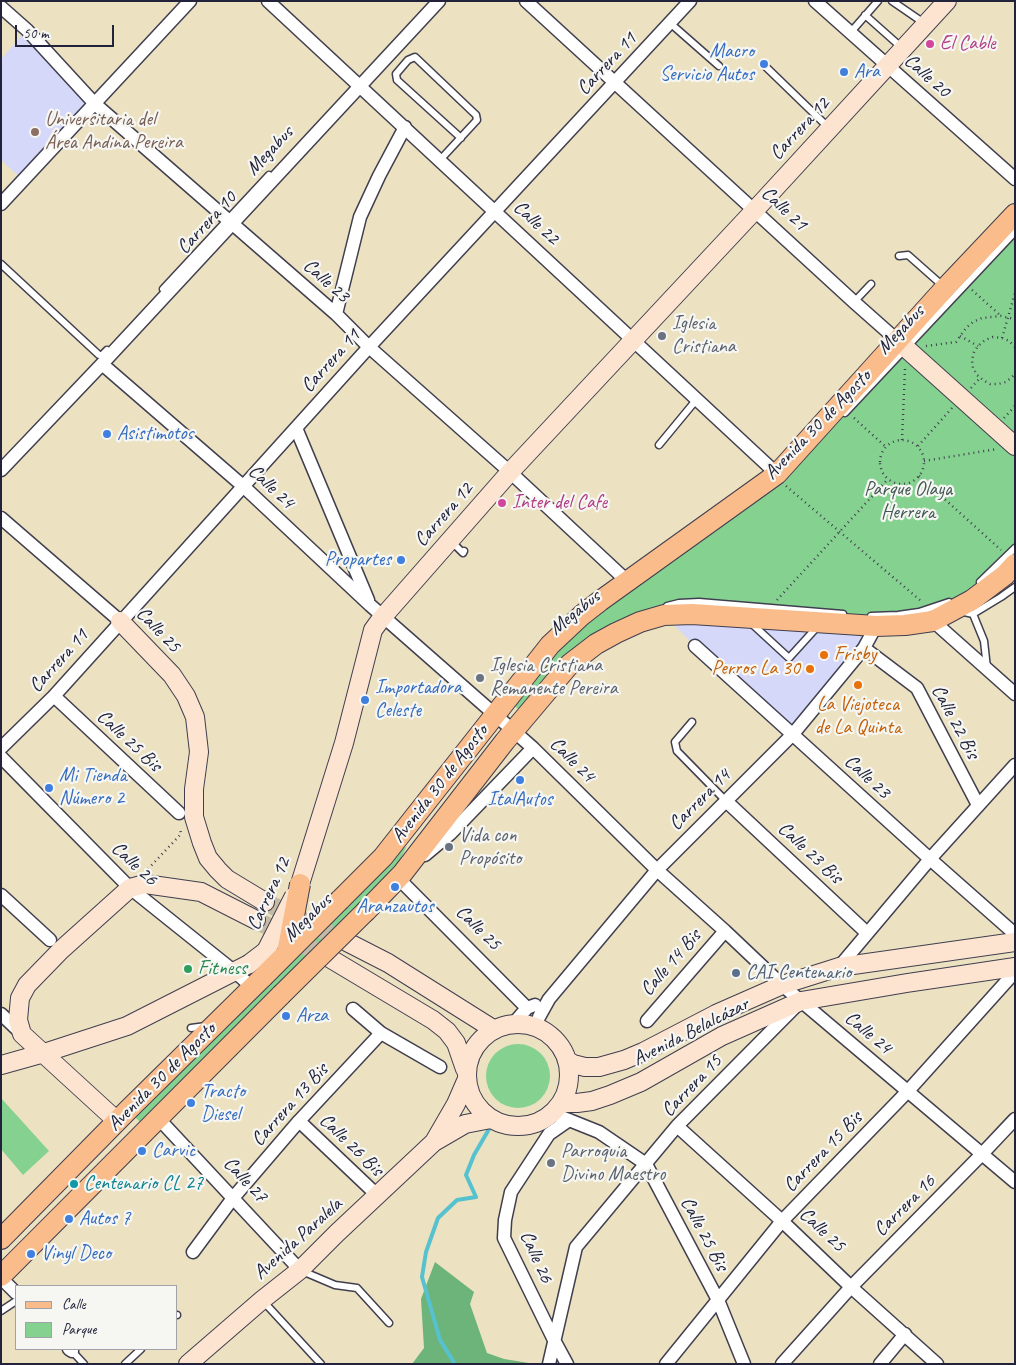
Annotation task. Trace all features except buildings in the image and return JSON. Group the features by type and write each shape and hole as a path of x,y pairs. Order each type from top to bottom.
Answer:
{"main road":[{"name":"Carrera 12","path":"1,1065 127,1026 250,975 266,951 300,884 344,743 377,611 450,540 510,472 947,1"},
{"name":"Avenida 30 de Agosto","path":"1,1277 158,1114 400,876 505,722 550,645 582,615 628,581 779,478 902,344 946,288 1015,214"},
{"name":"Calle 21","path":"902,344 962,398 1010,447"},
{"name":"Avenida 30 de Agosto","path":"1,1239 215,1024 250,975 287,953 383,857 505,722 570,664 596,644 640,622 664,616 692,614 821,623 868,621 905,625 932,614 961,608 1010,572"},
{"name":"Calle 25","path":"120,621 172,675 186,696 195,717 199,752 194,789 186,815 208,858 227,880 266,902"},
{"path":"132,1109 44,1053 22,1034 18,1020 20,998 27,985 61,950 130,888 144,884 201,892 256,920"},
{"path":"287,953 300,884"},
{"path":"347,942 388,963 493,1029"},
{"name":"Avenida Belalcázar","path":"567,1060 573,1064 585,1067 599,1067 624,1060 716,1014 782,985 839,967 1015,942"},
{"path":"331,959 447,1030 456,1043 466,1075 475,1101 491,1119 508,1126 521,1127 541,1122 562,1112 570,1082 567,1060 555,1042 536,1028 515,1022 486,1033 474,1047 468,1058 466,1075"},
{"name":"Avenida Belalcázar","path":"562,1112 577,1103 592,1101 641,1082 722,1036 801,1001 1015,967"},
{"name":"Avenida Paralela","path":"434,1142 456,1104 466,1075"},
{"name":"Avenida Paralela","path":"188,1364 300,1270 434,1142 465,1124 491,1119"}],"street":[{"path":"1,204 190,1"},
{"name":"Calle 22","path":"268,1 634,340 779,478"},
{"name":"Carrera 10","path":"1,470 102,364 230,221 358,84 439,1"},
{"name":"Calle 21","path":"526,1 902,344"},
{"name":"Carrera 11","path":"1,748 54,696 369,347 690,1"},
{"name":"Calle 20","path":"815,1 1015,179"},
{"name":"Calle 23","path":"1,7 27,30 95,104 336,314 369,347 510,472 628,581"},
{"path":"336,314 360,217 405,127"},
{"name":"Calle 24","path":"102,364 243,486 377,611 505,722 657,870 782,985 1015,1182"},
{"path":"296,428 377,611"},
{"name":"Calle 25","path":"1,518 120,621"},
{"path":"932,614 1015,694"},
{"name":"Carrera 14","path":"536,1028 549,999 657,870 793,734 864,648 868,621"},
{"name":"Calle 23","path":"695,646 930,860 1015,934"},
{"name":"Calle 22 Bis","path":"864,648 917,688 978,805"},
{"name":"Calle 25 Bis","path":"54,696 186,815"},
{"path":"400,876 450,834 533,748"},
{"name":"Calle 26","path":"1,758 130,888 250,975"},
{"path":"839,967 978,805 1015,766"},
{"name":"Calle 23 Bis","path":"726,801 868,933"},
{"name":"Calle 25","path":"400,876 527,1008"},
{"path":"1,895 50,940"},
{"name":"Calle 14 Bis","path":"647,1021 725,931"},
{"name":"Carrera 15 Bis","path":"666,1364 782,1221 908,1091 1015,972"},
{"name":"Carrera 14","path":"515,1022 527,1008 549,999"},
{"name":"Carrera 15","path":"549,1364 576,1247 677,1126 801,1001"},
{"path":"354,1009 382,1033 440,1067"},
{"path":"1,1014 22,1034"},
{"name":"Carrera 13 Bis","path":"193,1252 234,1198 299,1121 382,1033"},
{"name":"Calle 25 Bis","path":"562,1112 599,1132 646,1164 718,1300 744,1364"},
{"name":"Calle 26","path":"562,1112 511,1192 505,1220 504,1238 567,1364"},
{"name":"Calle 27","path":"158,1114 300,1270"},
{"name":"Carrera 16","path":"782,1364 851,1287 1015,1119"},
{"name":"Calle 26 Bis","path":"299,1121 377,1196"},
{"name":"Calle 25","path":"677,1126 937,1364"},
{"path":"1,1277 15,1292"},
{"path":"880,1364 905,1334"}],"lane":[{"path":"358,84 432,1"},
{"path":"850,33 878,1"},
{"path":"892,1 926,24"},
{"path":"865,15 903,49"},
{"path":"670,23 719,66"},
{"path":"440,160 461,138 478,120 476,115 415,58 408,60 396,74 397,80 461,138"},
{"path":"766,67 830,128"},
{"path":"1,264 99,355 102,355 230,221"},
{"name":"Megabus","path":"840,418 902,344 966,284 1015,232"},
{"path":"899,256 908,255 946,288"},
{"path":"854,302 871,284"},
{"path":"659,445 697,400"},
{"path":"450,540 463,553 464,551"},
{"path":"974,587 1010,572 1015,548"},
{"path":"664,607 679,603 699,602 852,615"},
{"path":"961,608 984,642 987,669"},
{"path":"744,617 790,658 821,623"},
{"name":"Megabus","path":"451,799 555,650 568,638"},
{"name":"Megabus","path":"1,1247 132,1109 388,862 505,722 527,703"},
{"path":"692,722 675,742 677,751 726,801"},
{"path":"191,1028 215,1024"},
{"path":"170,1096 177,1089"},
{"path":"1,1266 158,1114"},
{"path":"300,1270 335,1285 357,1288 389,1323"},
{"path":"262,1300 321,1364"},
{"path":"1,1311 15,1302"},
{"path":"71,1350 84,1364"},
{"path":"125,1364 140,1350"}],"path":[{"path":"966,284 1001,316"},
{"path":"1002,338 1015,293"},
{"path":"902,440 902,344 956,342 973,322 991,316 1015,319"},
{"path":"960,336 978,346"},
{"path":"1015,347 1009,341 993,337 985,340 978,346 972,360 973,368 980,378 990,384 1006,382 1014,378 1015,374"},
{"path":"1012,344 1015,340"},
{"path":"918,446 980,378"},
{"path":"1005,417 1015,406"},
{"path":"847,411 886,447"},
{"path":"902,440 910,441 918,446 924,460 923,469 916,480 906,484 896,484 884,475 880,466 881,456 886,447 893,442 902,440"},
{"path":"924,460 1010,447"},
{"path":"919,476 1010,572"},
{"path":"779,478 932,614"},
{"path":"769,608 888,479"},
{"path":"130,888 181,834 186,815"}],"shaded area":[{"name":"Universitaria del Área Andina Pereira","path":"27,30 95,104 23,180 1,160 1,59"},
{"path":"664,615 876,626 793,734 695,646"}],"green space":[{"name":"Parque Olaya Herrera","path":"1015,232 1015,548 981,581 967,592 939,606 870,616 640,613 521,711 512,704 555,650 582,625 781,481"},
{"path":"407,846 395,869 142,1124 133,1115 388,862"},
{"path":"512,1044 524,1044 541,1053 548,1064 550,1076 548,1088 541,1099 524,1108 512,1108 500,1103 491,1094 486,1082 486,1070 491,1058 500,1049"},
{"path":"1,1098 49,1151 23,1175 1,1149"},
{"path":"435,1262 474,1292 470,1304 487,1353 504,1359 535,1364 412,1364 424,1348 421,1299"}],"waterway":[{"path":"455,1364 440,1340 422,1277 426,1252 438,1218 457,1200 476,1197 466,1175 474,1155 492,1124"}],"tunnel":[{"path":"265,902 347,942"},
{"path":"256,920 331,959"}],"place":[{"name":"El Cable","path":"930,44"},
{"name":"Macro Servicio Autos","path":"764,64"},
{"name":"Ara","path":"844,72"},
{"name":"Universitaria del Área Andina Pereira","path":"35,132"},
{"name":"Iglesia Cristiana","path":"662,336"},
{"name":"Asistimotos","path":"107,434"},
{"name":"Inter del Cafe","path":"502,503"},
{"name":"Propartes","path":"401,560"},
{"name":"Frisby","path":"824,655"},
{"name":"Perros La 30","path":"810,669"},
{"name":"Iglesia Cristiana Remanente Pereira","path":"480,678"},
{"name":"La Viejoteca de La Quinta","path":"858,685"},
{"name":"Importadora Celeste","path":"365,700"},
{"name":"ItalAutos","path":"520,780"},
{"name":"Mi Tienda Número 2","path":"49,788"},
{"name":"Vida con Propósito","path":"449,847"},
{"name":"Aranzautos","path":"395,887"},
{"name":"Fitness","path":"188,969"},
{"name":"CAI Centenario","path":"736,973"},
{"name":"Arza","path":"286,1016"},
{"name":"Tracto Diesel","path":"191,1103"},
{"name":"Carvic","path":"142,1151"},
{"name":"Parroquia Divino Maestro","path":"551,1163"},
{"name":"Centenario CL 27","path":"74,1184"},
{"name":"Autos 7","path":"69,1219"},
{"name":"Vinyl Deco","path":"31,1254"}]}
